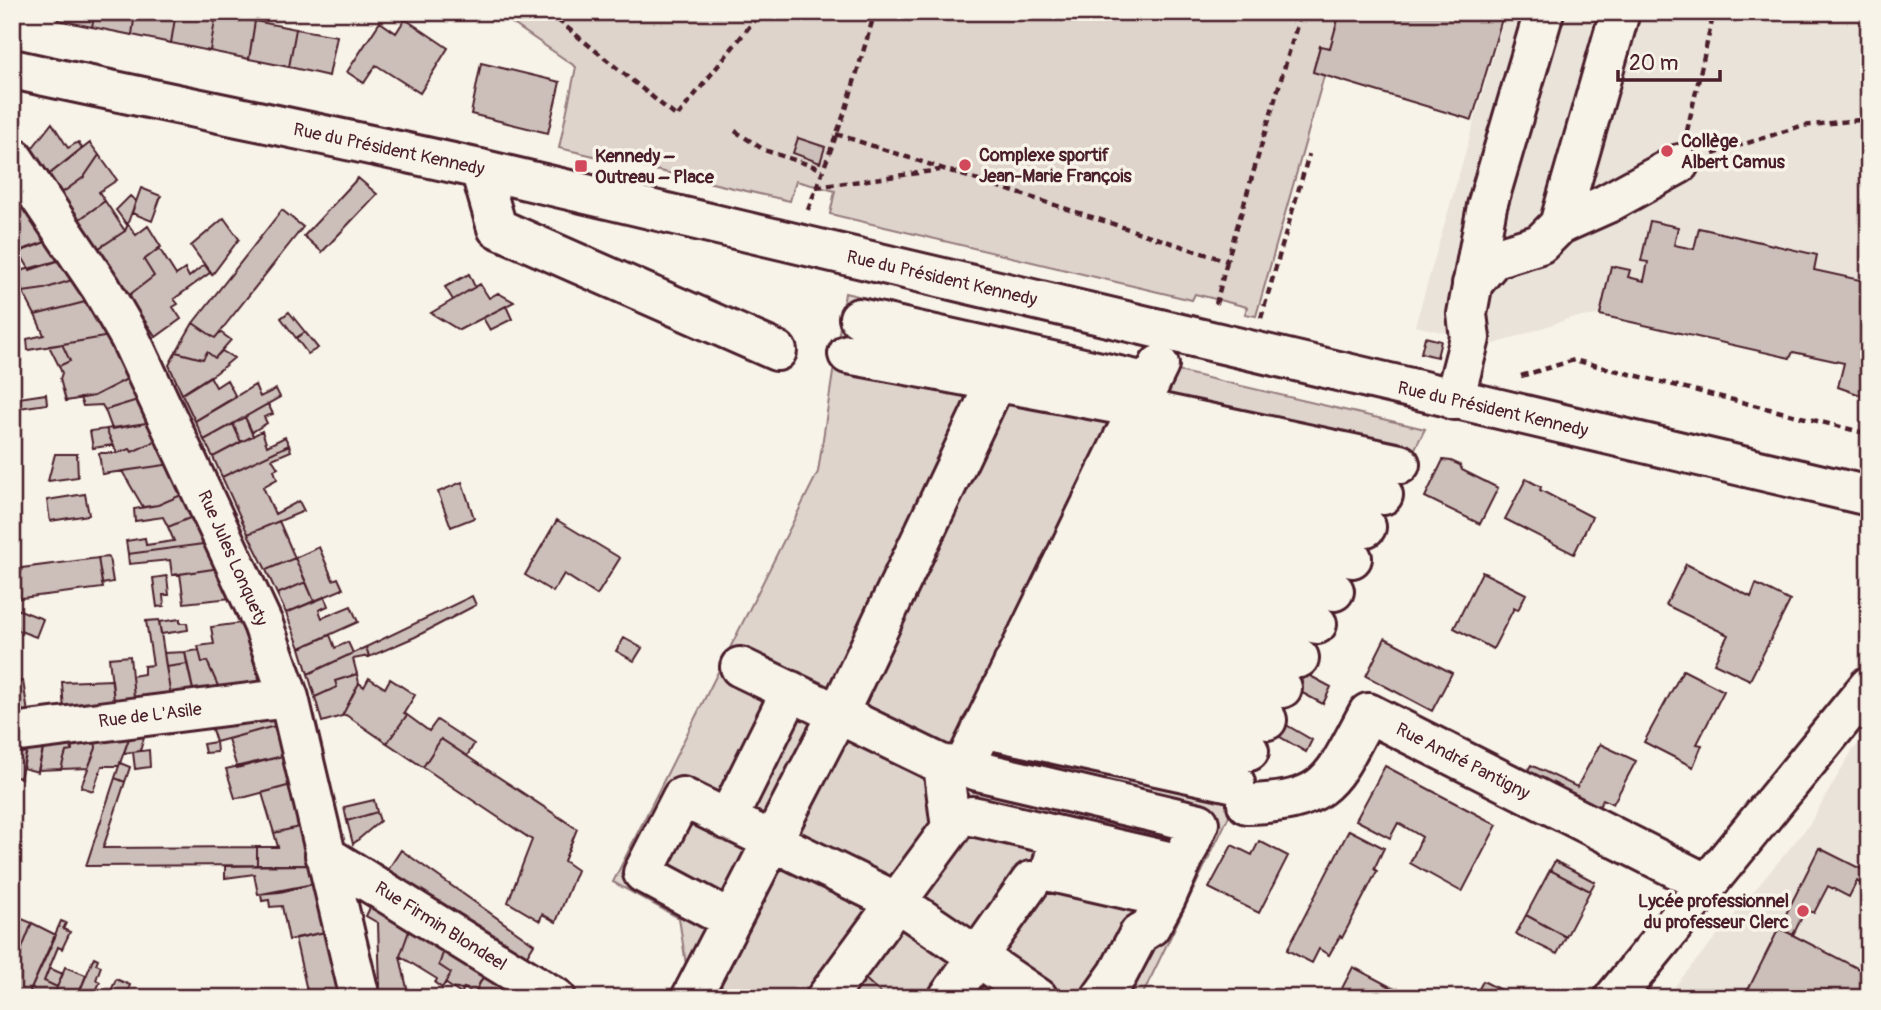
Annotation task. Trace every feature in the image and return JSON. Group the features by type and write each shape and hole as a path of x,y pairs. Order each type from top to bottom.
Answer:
{"street":[{"path":"1457,388 1470,338 1467,314 1487,206 1544,12"},
{"path":"1559,225 1620,12"},
{"name":"Rue du Président Kennedy","path":"12,69 480,169 1283,358 1457,388 1869,496"},
{"name":"Rue Jules Lonquety","path":"12,156 101,288 130,338 253,601 289,698 360,998"},
{"path":"1472,284 1494,258 1540,244 1559,225 1606,204 1679,164"},
{"path":"480,169 497,228 776,351"},
{"path":"859,318 1003,367 1121,443 1325,608 1029,632"},
{"path":"848,354 1003,367"},
{"path":"691,998 838,713 1003,367"},
{"path":"1121,443 1375,511 1121,443"},
{"path":"826,998 951,828 954,766 982,728 1121,443"},
{"path":"1029,632 1263,734"},
{"path":"1029,632 1263,734"},
{"path":"740,667 954,766 1199,823 1150,926 1139,934 1118,974 1101,998"},
{"path":"1614,998 1869,687"},
{"path":"727,820 791,691"},
{"name":"Rue de L'Asile","path":"12,733 289,698"},
{"name":"Rue André Pantigny","path":"1263,734 1276,804 1303,797 1317,790 1338,768 1368,713 1706,884"},
{"path":"982,728 1263,734"},
{"path":"1080,795 1051,872 1173,881"},
{"path":"731,920 643,873 682,797 897,902 1038,998"},
{"path":"972,816 1064,837"},
{"name":"Rue Firmin Blondeel","path":"326,855 556,998"},
{"path":"948,998 1031,881"}],"path":[{"path":"548,12 677,117 761,12"},
{"path":"797,244 846,109 875,12"},
{"path":"1215,307 1301,12"},
{"path":"1679,164 1714,12"},
{"path":"1679,164 1801,126 1869,119"},
{"path":"735,131 764,150 822,169"},
{"path":"836,134 1227,261"},
{"path":"1258,327 1309,154"},
{"path":"816,187 943,169"},
{"path":"1457,388 1498,382 1574,360 1869,434"}],"shaded area":[{"name":"Complexe sportif Jean-Marie François","path":"496,12 1340,12 1330,48 1320,46 1313,71 1324,76 1256,316 1245,314 1247,307 1195,294 1192,300 830,214 835,191 796,181 790,201 559,148 576,67"},
{"name":"Collège Albert Camus","path":"1506,12 1869,12 1869,398 1838,387 1843,363 1793,352 1790,358 1600,315 1571,318 1495,344 1415,326"},
{"path":"845,293 1425,429 1270,731 1141,998 689,998 679,918 613,882 818,472"},
{"name":"Lycée professionnel du professeur Clerc","path":"1869,732 1869,998 1665,998 1809,825 1852,751"}],"building":[{"path":"64,12 95,12 92,27 58,20"},
{"path":"95,12 135,12 132,35 92,27"},
{"path":"135,12 176,12 171,43 132,35"},
{"path":"176,12 216,14 210,51 171,43"},
{"path":"1340,12 1504,12 1472,120 1313,72 1320,46 1330,48"},
{"path":"216,14 255,21 249,59 210,51"},
{"path":"405,19 448,48 420,93 376,65 364,83 347,72 380,22 396,33"},
{"path":"255,21 296,29 289,67 249,59"},
{"path":"296,29 337,36 329,76 289,67"},
{"path":"481,63 560,82 548,133 471,114"},
{"path":"52,123 68,148 78,142 82,148 47,176 30,151"},
{"path":"798,138 825,147 820,163 793,153"},
{"path":"90,143 99,155 84,177 59,195 47,176"},
{"path":"99,155 117,180 99,192 105,201 77,221 59,195 84,177"},
{"path":"358,178 377,194 322,252 304,236"},
{"path":"141,188 161,196 152,221 132,213"},
{"path":"20,196 51,240 16,252 12,246 12,202"},
{"path":"130,196 136,201 127,225 116,210"},
{"path":"105,201 125,231 96,250 77,221"},
{"path":"282,210 303,227 215,338 193,323"},
{"path":"224,218 239,239 212,275 191,246"},
{"path":"1650,221 1678,227 1674,245 1694,249 1699,228 1817,255 1814,270 1869,282 1869,398 1838,387 1844,363 1793,352 1790,358 1600,315 1611,266 1630,270 1628,277 1644,281 1648,262 1641,261"},
{"path":"128,224 136,235 148,226 161,247 144,260 154,276 128,296 96,250 125,231"},
{"path":"51,240 64,259 30,270 19,252"},
{"path":"159,248 176,275 185,269 189,277 205,264 211,272 174,299 178,304 173,307 181,319 156,337 128,296 154,276 144,260"},
{"path":"64,259 75,279 44,289 23,292 13,273"},
{"path":"469,274 475,287 453,300 445,287"},
{"path":"75,279 89,301 35,315 23,292 44,289"},
{"path":"480,284 489,298 498,293 514,302 459,330 431,313"},
{"path":"89,301 110,336 28,350 27,339 44,335 35,315"},
{"path":"506,306 512,319 490,330 483,318"},
{"path":"289,312 305,332 296,338 281,318"},
{"path":"193,323 215,338 220,332 231,340 215,358 207,352 203,359 176,352"},
{"path":"305,332 318,348 308,354 296,338"},
{"path":"110,336 131,377 94,396 66,401 59,366 70,361 62,344"},
{"path":"1425,337 1441,341 1437,357 1421,353"},
{"path":"62,344 70,361 59,366 49,346"},
{"path":"222,351 234,358 182,394 169,365 176,352 203,359 207,352 215,358"},
{"path":"210,376 216,387 227,380 236,397 195,421 182,394"},
{"path":"131,377 141,399 105,410 102,405 83,406 80,398 94,396"},
{"path":"255,385 260,397 276,389 280,397 204,440 195,421"},
{"path":"46,394 47,404 12,409 12,399"},
{"path":"141,399 152,422 112,429 105,410"},
{"path":"268,404 273,414 264,417 267,423 252,432 245,417"},
{"path":"245,417 253,436 241,442 233,424"},
{"path":"152,422 160,439 132,452 130,449 117,453 106,429"},
{"path":"233,424 241,442 213,457 204,440"},
{"path":"106,429 113,445 93,448 90,431"},
{"path":"262,431 267,446 285,437 289,445 222,477 213,457"},
{"path":"160,439 172,464 102,474 99,453 117,453 130,449 132,452"},
{"path":"289,445 291,451 272,459 278,468 274,470 277,479 263,487 275,514 299,501 304,511 248,534 222,477"},
{"path":"55,454 77,454 78,477 48,481"},
{"path":"1443,460 1460,465 1462,470 1498,488 1480,524 1425,497"},
{"path":"172,464 186,493 158,505 143,507 122,471"},
{"path":"1526,479 1541,487 1540,490 1592,517 1574,554 1505,519"},
{"path":"462,482 474,518 451,527 438,492"},
{"path":"186,493 197,515 168,527 163,517 135,521 134,509 158,505"},
{"path":"85,494 89,515 50,521 47,500"},
{"path":"197,515 211,543 128,554 126,541 145,538 146,545 174,541 168,527"},
{"path":"557,520 620,558 597,595 564,574 553,592 525,575"},
{"path":"279,521 295,558 266,570 248,534"},
{"path":"211,543 220,568 172,575 170,560 129,564 128,554"},
{"path":"319,547 333,580 338,578 343,589 314,601 295,558"},
{"path":"109,557 113,582 102,584 98,558"},
{"path":"98,558 103,588 13,599 22,568"},
{"path":"295,558 306,582 277,594 266,570"},
{"path":"1686,564 1751,597 1756,584 1790,601 1750,680 1714,663 1728,635 1666,605"},
{"path":"220,568 232,598 184,603 180,574"},
{"path":"1482,572 1526,594 1518,610 1514,608 1493,649 1454,628"},
{"path":"167,576 169,595 163,595 164,606 157,607 153,578"},
{"path":"306,582 314,601 286,613 277,594"},
{"path":"472,596 476,605 415,637 369,657 366,647"},
{"path":"325,597 328,606 319,610 322,618 351,606 358,622 300,648 286,613"},
{"path":"12,607 43,619 36,637 12,628"},
{"path":"180,619 180,623 187,623 188,630 161,634 159,622"},
{"path":"159,620 172,704 135,708 132,676 144,674 144,666 153,665 146,621"},
{"path":"241,623 260,682 253,691 222,695 207,661 202,663 198,646 214,644 211,627"},
{"path":"330,635 335,648 348,642 353,653 308,674 300,648"},
{"path":"624,638 642,648 634,661 616,651"},
{"path":"1385,638 1452,673 1432,711 1366,676"},
{"path":"366,647 369,656 353,659 357,674 335,681 337,687 315,697 308,674"},
{"path":"199,650 202,663 207,661 222,695 195,699 185,652"},
{"path":"185,652 187,664 166,667 164,653"},
{"path":"130,656 135,708 115,710 109,658"},
{"path":"187,664 195,699 172,702 166,667"},
{"path":"1683,670 1724,691 1697,744 1702,745 1693,767 1644,742"},
{"path":"1301,671 1331,687 1323,704 1293,688"},
{"path":"357,674 359,683 342,716 322,722 315,697 337,687 335,681"},
{"path":"369,678 385,688 390,679 415,695 404,713 407,715 387,743 346,715 342,716 359,683 364,687"},
{"path":"112,680 115,710 64,712 62,682"},
{"path":"23,681 29,719 12,722 12,682"},
{"path":"271,711 275,726 216,742 210,723"},
{"path":"407,715 429,731 437,720 474,744 467,756 441,739 423,767 387,743"},
{"path":"1276,719 1312,740 1306,752 1270,731"},
{"path":"275,726 283,756 237,768 228,739"},
{"path":"133,727 119,766 102,766 93,791 81,787 96,748 94,728"},
{"path":"133,727 146,731 140,751 124,753"},
{"path":"94,728 96,748 88,768 61,769 66,752 72,751 70,730"},
{"path":"70,730 72,751 66,752 61,769 38,770 47,732"},
{"path":"441,739 577,829 564,861 577,870 556,922 542,914 540,921 508,902 532,840 423,767"},
{"path":"12,740 28,745 20,778 12,776"},
{"path":"29,742 44,746 38,772 23,768"},
{"path":"216,742 217,752 205,753 203,744"},
{"path":"1600,744 1636,761 1613,804 1603,799 1596,813 1524,777 1531,765 1577,787"},
{"path":"149,750 150,767 135,769 133,752"},
{"path":"283,756 291,785 235,798 226,769"},
{"path":"120,763 130,767 125,782 115,778"},
{"path":"1385,766 1497,825 1462,892 1410,863 1422,837 1398,823 1390,838 1356,820"},
{"path":"115,778 125,782 103,848 257,847 257,865 86,866"},
{"path":"291,785 303,826 274,833 262,793"},
{"path":"374,800 377,812 347,821 344,807"},
{"path":"377,812 380,821 353,844 347,821"},
{"path":"303,826 314,865 257,865 257,847 278,847 274,833"},
{"path":"1349,830 1384,848 1374,869 1377,871 1342,938 1340,936 1329,955 1319,949 1312,963 1287,950"},
{"path":"1259,841 1288,856 1259,913 1209,888 1232,845 1252,855"},
{"path":"1819,848 1866,874 1861,884 1857,881 1849,897 1828,886 1814,913 1806,909 1793,935 1779,928"},
{"path":"401,850 534,944 521,965 384,876"},
{"path":"1555,861 1595,882 1590,891 1550,870"},
{"path":"314,865 318,883 280,892 258,894 254,874 225,878 225,866"},
{"path":"1550,870 1590,891 1566,937 1526,915"},
{"path":"318,883 330,931 289,940 282,906 270,907 269,900 262,901 261,894"},
{"path":"374,899 413,920 400,956 409,998 383,998 380,988 378,923 366,916"},
{"path":"12,915 32,923 12,974"},
{"path":"1526,915 1566,937 1557,954 1516,934"},
{"path":"413,920 447,941 439,965 451,973 442,988 435,983 437,979 400,956"},
{"path":"61,921 66,923 63,929 70,932 62,949 58,947 44,981 57,987 53,998 27,998"},
{"path":"32,923 56,935 27,998 12,998 12,974"},
{"path":"1779,928 1869,974 1868,998 1744,998"},
{"path":"330,931 345,998 303,998 308,995 295,938"},
{"path":"447,941 488,967 474,994 464,988 461,994 445,983 451,973 439,965"},
{"path":"94,957 98,959 96,964 101,966 96,980 100,982 93,998 77,998"},
{"path":"65,967 86,975 77,998 53,998"},
{"path":"488,967 504,977 496,998 475,998 475,993"},
{"path":"1353,967 1406,995 1405,998 1337,998"},
{"path":"49,968 63,974 57,987 44,981"},
{"path":"860,974 886,998 844,998"},
{"path":"504,977 520,988 517,998 496,998"},
{"path":"116,979 130,985 125,998 108,998"},
{"path":"1483,981 1516,998 1474,998"}],"place":[{"name":"Collège Albert Camus","path":"1667,151"},
{"name":"Complexe sportif Jean-Marie François","path":"965,165"},
{"name":"Kennedy – Outreau – Place","path":"581,166"},
{"name":"Lycée professionnel du professeur Clerc","path":"1803,911"}]}
